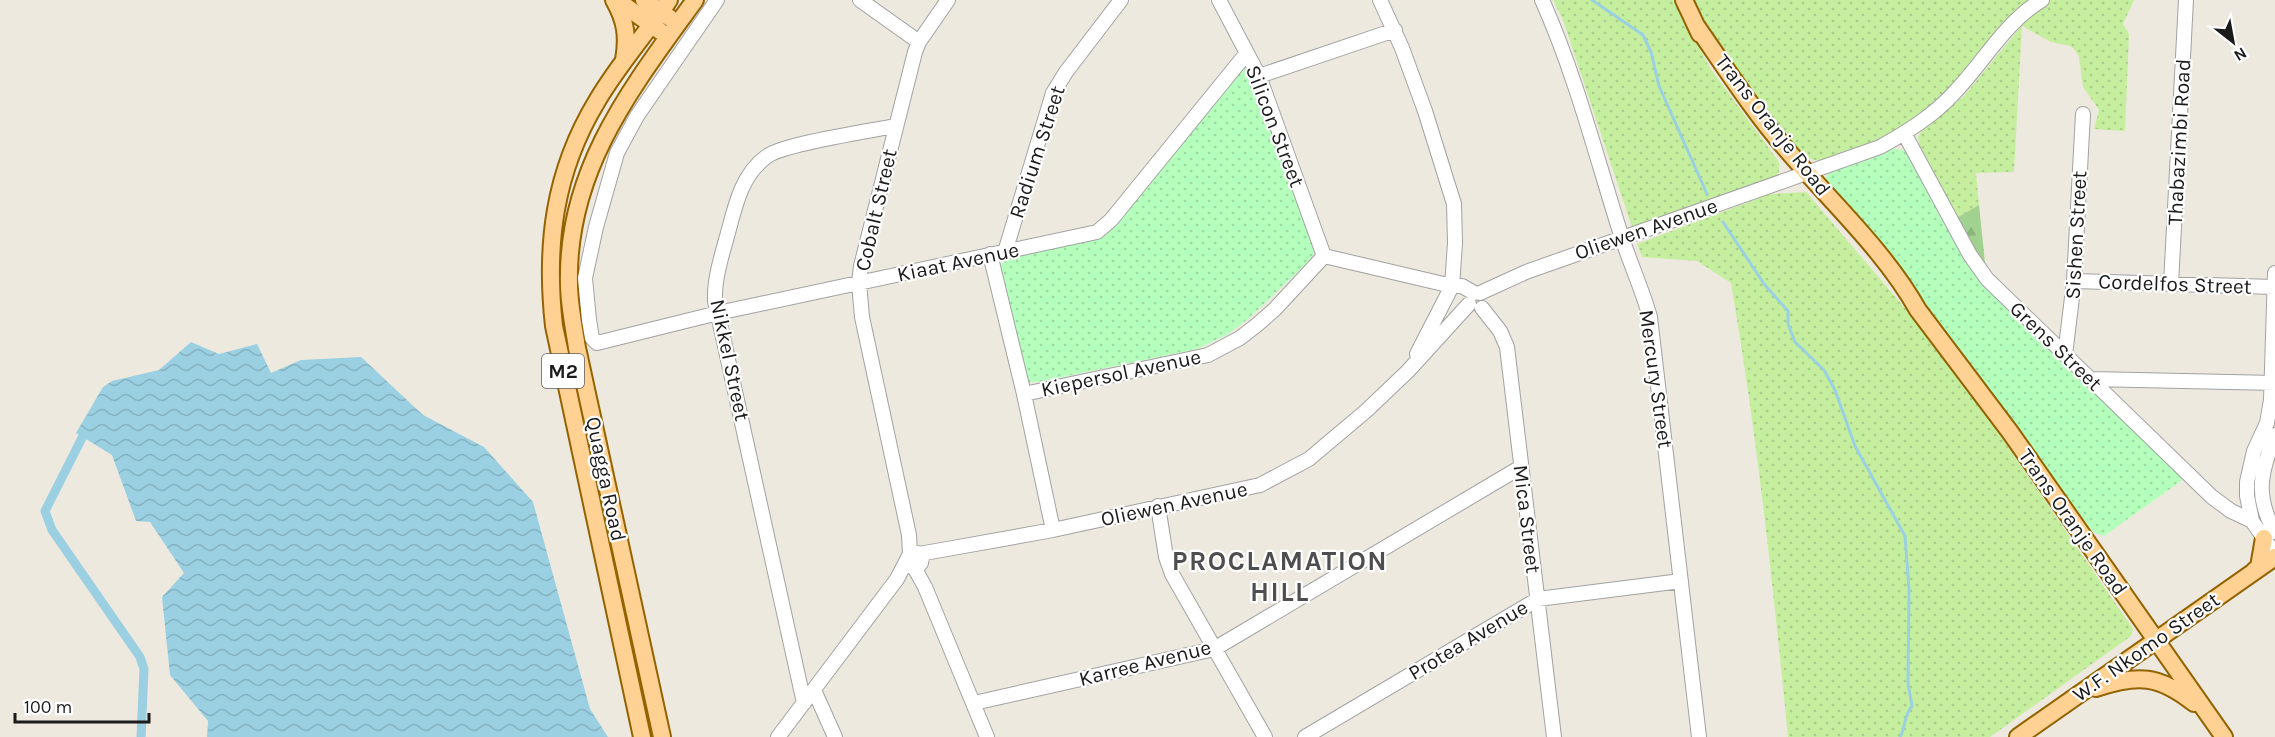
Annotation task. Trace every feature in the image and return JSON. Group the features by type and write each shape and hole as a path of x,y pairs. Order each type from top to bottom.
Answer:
{"main road":[{"path":"616,0 661,12"},
{"path":"616,0 626,24 624,61"},
{"path":"644,0 661,12 673,30"},
{"name":"Quagga Road","path":"662,737 577,348 569,282 575,219 596,154 618,110 695,0"},
{"name":"Trans Oranje Road","path":"1684,0 1695,24 1802,174 1880,257 1907,290 1918,310 2010,432 2224,737"},
{"name":"Quagga Road","path":"642,737 556,338 549,289 551,232 567,166 586,120 624,61 661,12"},
{"path":"2253,572 2259,567 2269,535"},
{"name":"W.F. Nkomo Street","path":"2018,737 2275,556"},
{"path":"2078,694 2112,682 2145,678 2169,685 2209,715"}],"street":[{"name":"Kiaat Avenue","path":"717,0 637,116 620,146 596,227 585,278 587,310 593,340 597,343 718,313 1097,232 1104,227 1246,54"},
{"path":"860,0 918,42"},
{"name":"Cobalt Street","path":"948,0 918,42 895,126 861,266 859,283 862,317 915,560 987,737"},
{"name":"Radium Street","path":"1005,252 1053,93 1066,72 1121,0"},
{"name":"Silicon Street","path":"1219,0 1259,76 1324,256"},
{"path":"1380,0 1395,30 1425,111 1450,189 1454,204 1455,243 1472,297"},
{"name":"Mercury Street","path":"1542,0 1590,129 1622,237 1643,291 1650,317 1699,737"},
{"name":"Oliewen Avenue","path":"1408,371 1472,297 1496,285 1622,237 1859,156 1904,133 1928,117 1953,95 2021,16 2042,0"},
{"name":"Thabazimbi Road","path":"2171,284 2186,0"},
{"path":"1259,76 1395,30"},
{"name":"Sishen Street","path":"2065,355 2074,281 2083,114"},
{"name":"Nikkel Street","path":"804,703 718,313 715,295 718,269 736,203 752,170 767,155 779,150 895,126"},
{"name":"Grens Street","path":"1904,133 1978,268 2212,497 2230,511 2252,521"},
{"path":"990,254 1024,394 1053,530"},
{"path":"1324,256 1472,297"},
{"name":"Kiepersol Avenue","path":"1024,394 1208,355 1240,338 1258,324 1324,256"},
{"path":"2269,535 2252,521 2247,482 2254,451 2267,423 2273,383 2275,273"},
{"name":"Cordelfos Street","path":"2074,281 2275,287"},
{"name":"Oliewen Avenue","path":"915,560 939,551 1053,530 1260,485 1299,465 1366,411 1408,371 1456,319 1472,297"},
{"name":"Mica Street","path":"1472,297 1500,331 1507,347 1538,599 1552,736"},
{"path":"2091,379 2273,383"},
{"path":"2275,435 2264,464 2261,492 2275,556"},
{"name":"Karree Avenue","path":"974,703 1214,649 1521,466"},
{"path":"1158,506 1169,567 1265,737"},
{"path":"778,737 897,579 915,560"},
{"name":"Protea Avenue","path":"1305,737 1538,599 1681,581"},
{"path":"814,690 835,737"}],"green space":[{"path":"1553,0 1673,0 1710,68 1779,162 1779,173 1774,177 1632,227 1563,20"},
{"path":"1691,0 2134,0 2123,24 2129,34 2125,131 2094,129 2099,110 2083,87 2079,57 2074,49 2051,42 2022,26 2014,172 1976,173 1979,205 1956,218 1920,150 1918,137 1923,129 1964,96 2022,25 2012,18 1959,79 1914,119 1879,139 1821,161 1805,158 1758,106 1713,40"},
{"path":"1244,68 1249,71 1315,246 1312,258 1248,319 1228,334 1197,349 1038,382 1028,382 1024,379 999,274 1004,256 1091,238 1238,71"},
{"path":"1892,148 1905,151 1970,263 2184,479 2104,536 2093,532 2016,428 1826,184 1826,177 1833,169 1862,162"},
{"path":"1806,192 1910,314 1978,403 2133,629 2131,636 1990,737 1788,737 1757,453 1731,283 1697,261 1642,257 1637,244 1770,194"},
{"path":"1979,205 1985,263 1976,256 1956,218"}],"water":[{"path":"191,342 219,354 257,344 271,373 301,360 361,357 423,415 484,447 533,502 590,709 608,737 207,737 208,721 170,675 162,597 184,573 150,522 136,521 112,455 76,433 103,387 112,381 159,370"}],"waterway":[{"path":"1592,0 1643,35 1651,52 1659,86 1707,194"},
{"path":"1723,222 1764,284 1788,311 1788,324 1795,342 1824,370 1835,390 1855,446 1905,536 1909,589 1908,684 1912,706 1900,737"},
{"path":"83,436 45,511 52,530 140,657 144,669 141,737"}],"district":[{"name":"PROCLAMATION HILL","path":"1280,576"}]}
